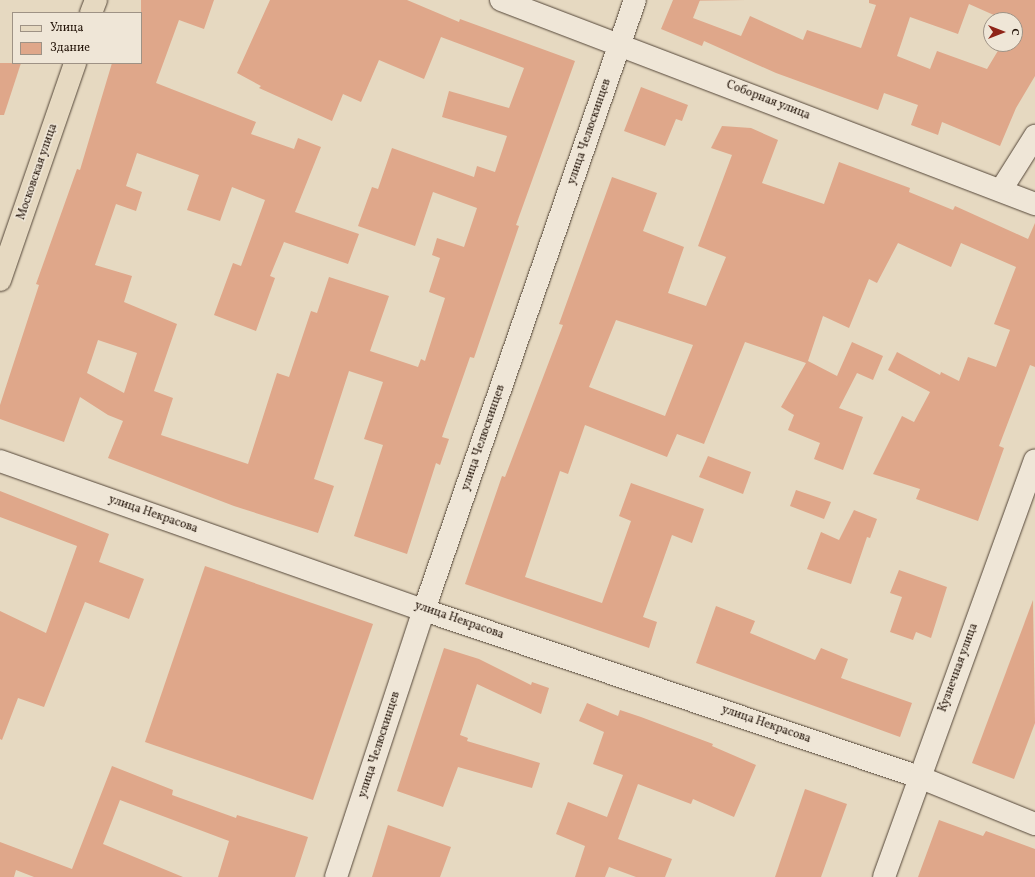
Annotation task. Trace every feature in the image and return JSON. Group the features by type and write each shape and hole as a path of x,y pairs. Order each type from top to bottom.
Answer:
{"main road":[{"path":"91,12 96,0"},
{"name":"Московская улица","path":"0,280 75,64"}],"street":[{"name":"Соборная улица","path":"500,0 621,44 1035,204"},
{"name":"улица Челюскинцев","path":"336,877 424,610 635,0"},
{"path":"1001,190 1035,136"},
{"name":"Кузнечная улица","path":"884,877 1035,460"},
{"name":"улица Некрасова","path":"0,461 424,610 919,777 1035,824"}],"building":[{"path":"141,0 214,0 204,29 179,20 156,83 256,122 251,134 294,149 298,138 321,147 295,212 359,234 348,264 284,242 270,276 275,278 256,331 214,315 233,263 241,266 265,200 232,187 220,221 187,210 199,175 137,153 126,186 142,192 136,211 116,204 95,265 132,276 124,302 177,324 154,391 173,398 161,435 248,464 277,373 289,377 311,311 317,313 329,277 389,296 370,351 418,367 421,359 425,361 445,298 429,292 440,258 432,255 437,238 464,247 477,208 433,192 415,246 358,226 372,187 378,189 392,148 474,177 477,166 495,172 507,136 442,117 449,91 509,108 524,68 441,37 424,79 379,60 361,102 343,94 332,121 259,88 261,86 237,73 270,0 407,0 459,22 460,19 575,61 516,225 519,226 474,358 470,357 442,437 449,439 440,465 436,463 407,554 354,536 383,445 364,439 383,382 349,371 314,479 334,486 318,533 234,506 108,458 123,421 108,415 80,397 64,442 0,419 0,405 39,285 36,284 77,169 80,170 112,64 142,64","holes":["98,340 137,353 124,393 87,373"]},
{"path":"673,0 700,0 693,18 741,36 750,16 803,40 807,30 861,48 876,5 869,3 869,0 1035,0 1035,76 1016,108 1000,146 942,122 938,135 911,125 918,105 884,93 878,110 776,73 704,41 702,46 661,29","holes":["969,4 987,12 1023,12 1023,52 997,52 987,69 937,51 930,69 897,56 910,17 958,34"]},
{"path":"0,63 21,64 4,115 0,115"},
{"path":"641,87 688,105 682,121 676,119 665,146 624,131"},
{"path":"722,126 751,128 778,140 762,183 824,204 839,162 910,188 909,192 953,210 955,206 1028,239 1035,223 1035,367 1030,365 999,446 1004,448 978,521 916,499 920,489 873,474 902,416 914,422 930,392 888,370 897,352 940,375 941,372 959,381 968,357 996,367 1010,330 994,324 1016,267 961,243 951,267 898,243 877,283 869,279 849,328 823,316 808,361 837,376 852,342 883,356 873,380 857,373 839,408 863,417 843,470 814,459 820,443 788,430 794,415 781,407 806,363 745,342 704,444 677,434 667,457 585,425 568,474 560,471 525,577 602,603 631,521 619,516 631,483 704,509 692,543 672,535 643,617 657,622 649,648 465,584 502,476 505,477 563,325 559,324 612,177 657,193 643,231 684,247 668,293 706,306 726,257 698,246 732,155 711,148","holes":["616,320 693,345 665,416 589,387"]},
{"path":"708,456 751,472 743,494 699,477"},
{"path":"796,490 831,502 824,519 790,506"},
{"path":"0,491 109,534 99,562 144,579 129,619 85,602 44,707 18,698 2,740 0,739 0,611 46,633 77,546 0,517"},
{"path":"854,510 877,519 870,538 867,537 851,584 807,569 821,532 839,540"},
{"path":"205,566 373,624 313,800 145,742"},
{"path":"899,570 947,587 931,638 916,632 913,640 890,632 902,597 890,593"},
{"path":"1033,600 1035,723 1014,779 972,763"},
{"path":"716,606 755,621 750,633 815,660 821,648 848,659 841,678 912,703 900,737 696,663"},
{"path":"444,648 479,659 531,685 532,682 549,688 541,714 477,684 460,735 468,738 467,741 540,763 532,788 458,767 443,807 397,791"},
{"path":"587,703 618,716 620,710 641,717 713,744 712,746 756,765 734,817 693,799 691,804 638,784 618,839 672,859 665,877 636,877 609,867 605,877 575,877 585,846 556,834 568,802 607,817 623,775 593,764 604,732 579,721"},
{"path":"112,766 173,790 172,795 236,818 237,815 308,837 295,877 218,877 229,841 120,800 103,844 183,877 34,877 16,870 14,877 0,877 0,842 72,869"},
{"path":"805,789 847,804 821,877 775,877"},
{"path":"939,820 983,836 986,831 1035,849 1035,877 918,877"},
{"path":"388,825 451,847 440,877 372,877"}]}
